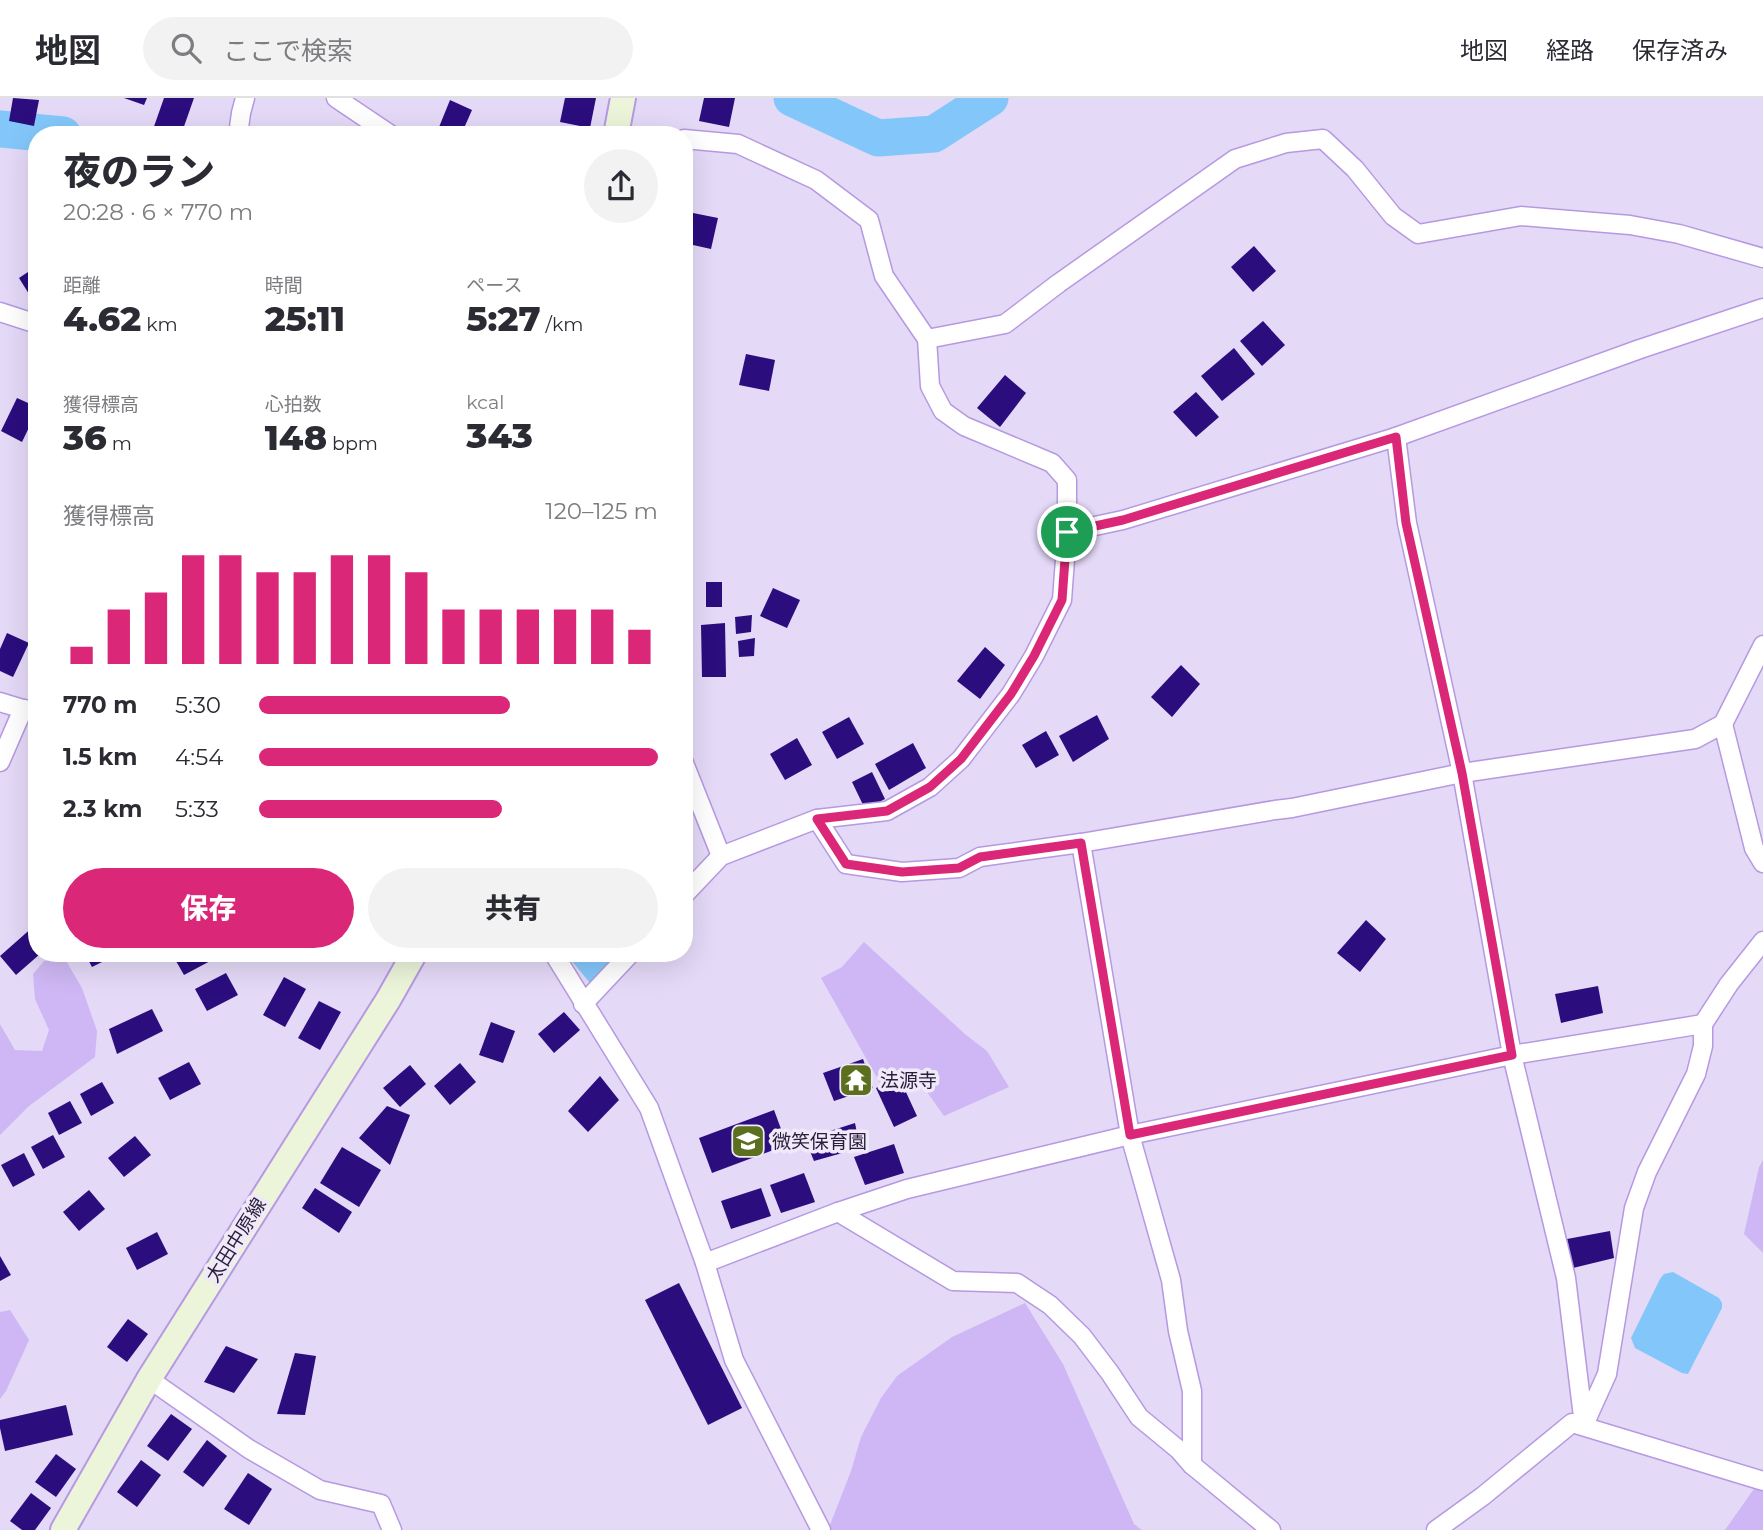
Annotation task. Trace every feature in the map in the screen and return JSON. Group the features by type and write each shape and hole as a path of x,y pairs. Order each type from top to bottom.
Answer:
{"main road":[{"path":"618,126 623,98"},
{"name":"太田中原線","path":"62,1530 149,1379 409,962"}],"street":[{"path":"239,126 245,98"},
{"path":"336,98 378,126"},
{"path":"928,339 1005,324 1235,159 1286,143 1323,139 1355,169 1393,216 1418,234 1521,216 1630,225 1679,234 1763,258"},
{"path":"693,140 738,144 816,180 869,220 884,276 928,339 930,386 943,411 964,426 1052,463 1068,480 1062,600 1011,694 961,759 930,787 887,811 817,819 721,856 693,886"},
{"path":"1067,532 1123,520 1396,437 1640,349 1763,308"},
{"path":"0,312 28,321"},
{"path":"1396,437 1406,523 1462,773 1512,1055 1566,1278 1584,1425"},
{"path":"817,819 846,864 902,872 959,868 980,857 1292,808 1462,773 1695,739 1724,724 1763,645"},
{"path":"0,702 28,709"},
{"path":"0,762 28,713"},
{"path":"1724,724 1754,848 1763,863"},
{"path":"693,786 721,856"},
{"path":"1081,843 1130,1135 1171,1280 1178,1331 1192,1391 1192,1465"},
{"path":"1584,1425 1607,1374 1634,1208 1647,1172 1696,1074 1703,1046 1703,1024 1729,984 1763,941"},
{"path":"559,962 649,1108 705,1263 734,1360 821,1530"},
{"path":"583,1004 622,962"},
{"path":"705,1263 838,1212 908,1189 1130,1135 1512,1055 1703,1024"},
{"path":"838,1212 953,1281 1017,1283 1050,1305 1082,1336 1139,1418 1271,1530"},
{"path":"149,1379 249,1450 320,1490 381,1504 392,1530"},
{"path":"1437,1530 1572,1423 1763,1481"}],"shaded area":[{"path":"864,942 987,1051 1009,1087 944,1116 927,1092 903,1070 880,1083 821,978 842,967"},
{"path":"43,962 67,962 82,988 97,1031 95,1057 29,1106 0,1135 0,1024 15,1050 42,1051 49,1030 35,999 33,974"},
{"path":"1763,1160 1763,1253 1744,1234 1759,1167"},
{"path":"1025,1303 1063,1364 1134,1524 1142,1530 828,1530 861,1437 881,1398 897,1376 952,1337"},
{"path":"10,1310 29,1340 0,1399 0,1312"},
{"path":"1763,1476 1763,1530 1725,1530"}],"water":[{"path":"573,962 610,962 590,983"},
{"path":"1673,1272 1719,1298 1722,1303 1722,1308 1688,1374 1635,1348 1631,1338 1660,1279 1664,1274"}],"building":[{"path":"13,98 39,100 34,126 9,121"},
{"path":"124,98 147,98 144,105"},
{"path":"164,98 194,98 184,126 154,126"},
{"path":"565,98 596,98 590,126 560,122"},
{"path":"704,98 735,98 729,127 699,121"},
{"path":"450,100 472,110 465,126 439,126"},
{"path":"693,213 718,218 711,249 693,245"},
{"path":"1254,246 1276,271 1253,292 1231,267"},
{"path":"28,272 28,292 19,278"},
{"path":"1263,321 1285,345 1262,366 1240,341"},
{"path":"1234,348 1255,374 1222,401 1201,376"},
{"path":"746,354 775,360 769,391 739,385"},
{"path":"1005,375 1026,393 1000,427 977,408"},
{"path":"1196,392 1219,417 1196,437 1173,412"},
{"path":"17,398 28,403 28,430 22,442 1,431"},
{"path":"706,582 722,582 722,607 706,607"},
{"path":"773,588 800,600 787,628 760,616"},
{"path":"752,615 751,632 736,634 735,617"},
{"path":"725,623 726,677 702,677 701,625"},
{"path":"7,633 28,643 13,677 0,671 0,649"},
{"path":"755,638 754,656 739,657 738,641"},
{"path":"985,647 1005,665 980,699 957,681"},
{"path":"1181,665 1200,684 1172,717 1151,697"},
{"path":"1097,715 1109,739 1073,762 1059,736"},
{"path":"849,717 864,744 837,759 822,732"},
{"path":"1046,731 1059,755 1036,768 1022,745"},
{"path":"797,738 812,765 785,780 770,754"},
{"path":"913,743 926,768 889,790 875,764"},
{"path":"872,772 885,799 865,809 852,782"},
{"path":"1366,920 1386,939 1360,972 1337,953"},
{"path":"28,931 28,962 31,962 16,975 0,956"},
{"path":"89,962 102,962 92,967"},
{"path":"177,962 208,962 184,975"},
{"path":"226,973 238,995 207,1011 195,989"},
{"path":"284,977 306,989 285,1027 263,1015"},
{"path":"1598,986 1603,1013 1561,1023 1555,994"},
{"path":"319,1001 341,1012 320,1050 298,1038"},
{"path":"152,1009 163,1031 117,1054 109,1029"},
{"path":"564,1012 580,1030 554,1053 538,1034"},
{"path":"491,1022 515,1031 503,1063 479,1055"},
{"path":"863,1059 873,1088 834,1101 823,1073"},
{"path":"189,1062 201,1084 170,1100 158,1078"},
{"path":"460,1063 476,1082 450,1105 434,1086"},
{"path":"410,1065 426,1084 400,1107 383,1088"},
{"path":"600,1076 619,1100 588,1132 568,1111"},
{"path":"899,1077 917,1116 894,1127 876,1088"},
{"path":"102,1082 114,1103 91,1116 80,1094"},
{"path":"70,1101 82,1123 59,1135 48,1113"},
{"path":"387,1106 410,1115 390,1165 359,1138"},
{"path":"774,1110 787,1145 712,1173 699,1138"},
{"path":"855,1123 860,1148 814,1161 805,1139"},
{"path":"53,1135 65,1157 43,1169 31,1147"},
{"path":"135,1136 151,1155 124,1177 108,1158"},
{"path":"894,1144 904,1173 865,1185 854,1157"},
{"path":"342,1147 381,1170 359,1207 320,1183"},
{"path":"24,1153 35,1175 13,1187 1,1165"},
{"path":"804,1173 815,1202 781,1213 770,1185"},
{"path":"315,1188 352,1212 339,1233 302,1208"},
{"path":"761,1188 771,1216 731,1229 721,1201"},
{"path":"89,1190 105,1209 79,1231 63,1212"},
{"path":"1610,1231 1614,1258 1573,1268 1567,1239"},
{"path":"157,1232 168,1254 137,1270 126,1248"},
{"path":"0,1256 11,1275 0,1281"},
{"path":"679,1283 742,1408 708,1425 645,1300"},
{"path":"128,1319 148,1334 127,1362 107,1347"},
{"path":"226,1346 258,1359 234,1393 204,1382"},
{"path":"295,1353 316,1356 305,1415 277,1414"},
{"path":"66,1405 73,1435 5,1451 0,1420"},
{"path":"171,1414 192,1429 168,1461 147,1446"},
{"path":"207,1440 227,1456 203,1487 183,1472"},
{"path":"56,1454 76,1469 56,1497 35,1482"},
{"path":"141,1460 161,1475 137,1507 117,1492"},
{"path":"248,1473 272,1489 249,1525 224,1509"},
{"path":"31,1493 51,1508 35,1530 22,1530 10,1521"}],"waterway":[{"path":"792,98 878,138 934,134 990,98"},
{"path":"0,129 28,132"}],"place":[{"name":"法源寺","path":"856,1080"},
{"name":"微笑保育園","path":"748,1141"}],"route":[{"path":"1396,437 1406,523 1462,773 1512,1055 1130,1135 1081,843 980,857 959,868 902,872 846,864 817,819 887,811 930,787 961,759 1011,694 1062,600 1067,532 1123,520 1396,437"}]}
